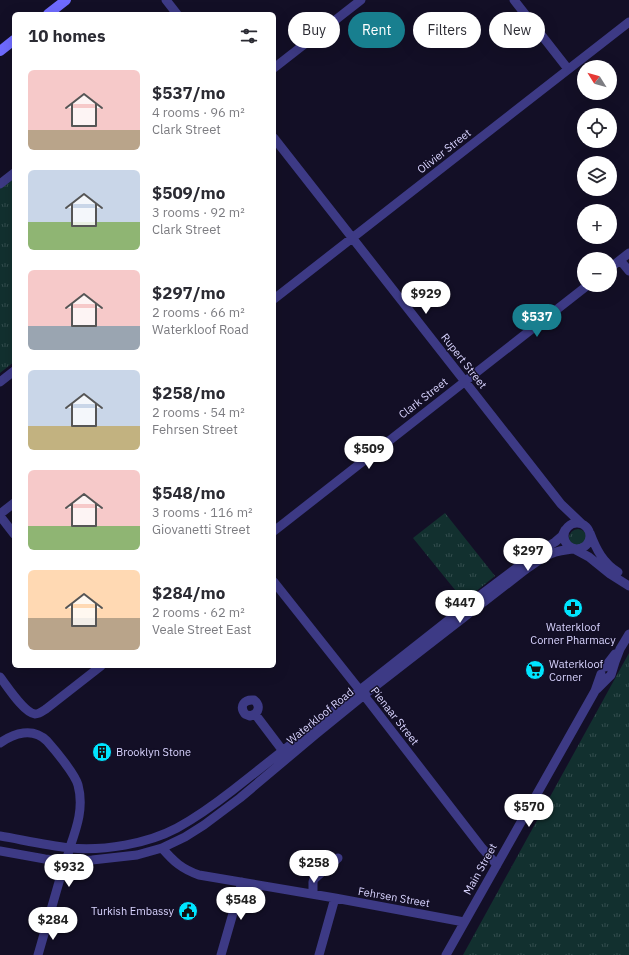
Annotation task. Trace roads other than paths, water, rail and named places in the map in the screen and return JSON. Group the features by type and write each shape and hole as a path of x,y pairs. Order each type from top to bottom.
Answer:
{"main road":[{"path":"51,12 66,0"},
{"path":"0,51 12,42"}],"street":[{"path":"166,0 175,12"},
{"path":"276,66 361,0"},
{"path":"514,0 568,69"},
{"name":"Olivier Street","path":"276,297 629,22"},
{"name":"Rupert Street","path":"276,141 561,504 582,524"},
{"path":"0,184 12,175"},
{"path":"617,262 629,253"},
{"path":"620,260 629,271"},
{"name":"Clark Street","path":"276,529 579,292"},
{"path":"0,382 12,373"},
{"name":"Rupert Street","path":"561,504 566,515 566,529"},
{"path":"12,505 0,515 12,531"},
{"path":"629,579 606,562 599,552 587,527 579,523 574,523 566,529 563,536 564,541 568,546 589,557 610,574 629,586"},
{"name":"Waterkloof Road","path":"70,848 108,847 144,840 176,829 205,811 251,776 286,754 532,557 555,542 562,536 566,529"},
{"path":"574,549 583,548 587,545 590,540 590,533"},
{"name":"Waterkloof Road","path":"442,630 541,559 556,552 574,549"},
{"name":"Pienaar Street","path":"276,585 482,848 497,864"},
{"name":"Main Street","path":"446,955 629,634"},
{"path":"0,677 25,709 37,714 46,709 98,668"},
{"path":"255,714 286,754"},
{"path":"0,743 21,733 35,734 48,743 73,774 78,783 81,803 78,823 38,955"},
{"name":"Waterkloof Road","path":"66,861 119,858 137,855 162,848 185,837 204,825 240,798 257,784 286,754"},
{"path":"251,776 257,784"},
{"path":"0,836 70,848"},
{"name":"Fehrsen Street","path":"162,848 180,866 205,876 464,922"},
{"path":"0,851 66,861"},
{"path":"312,894 314,879 338,858"},
{"path":"221,955 242,882"},
{"path":"319,955 335,898"}],"place":[{"name":"Waterkloof Corner Pharmacy","path":"573,608"},
{"name":"Waterkloof Corner","path":"535,670"},
{"name":"Brooklyn Stone","path":"102,752"},
{"name":"Turkish Embassy","path":"188,911"}]}
